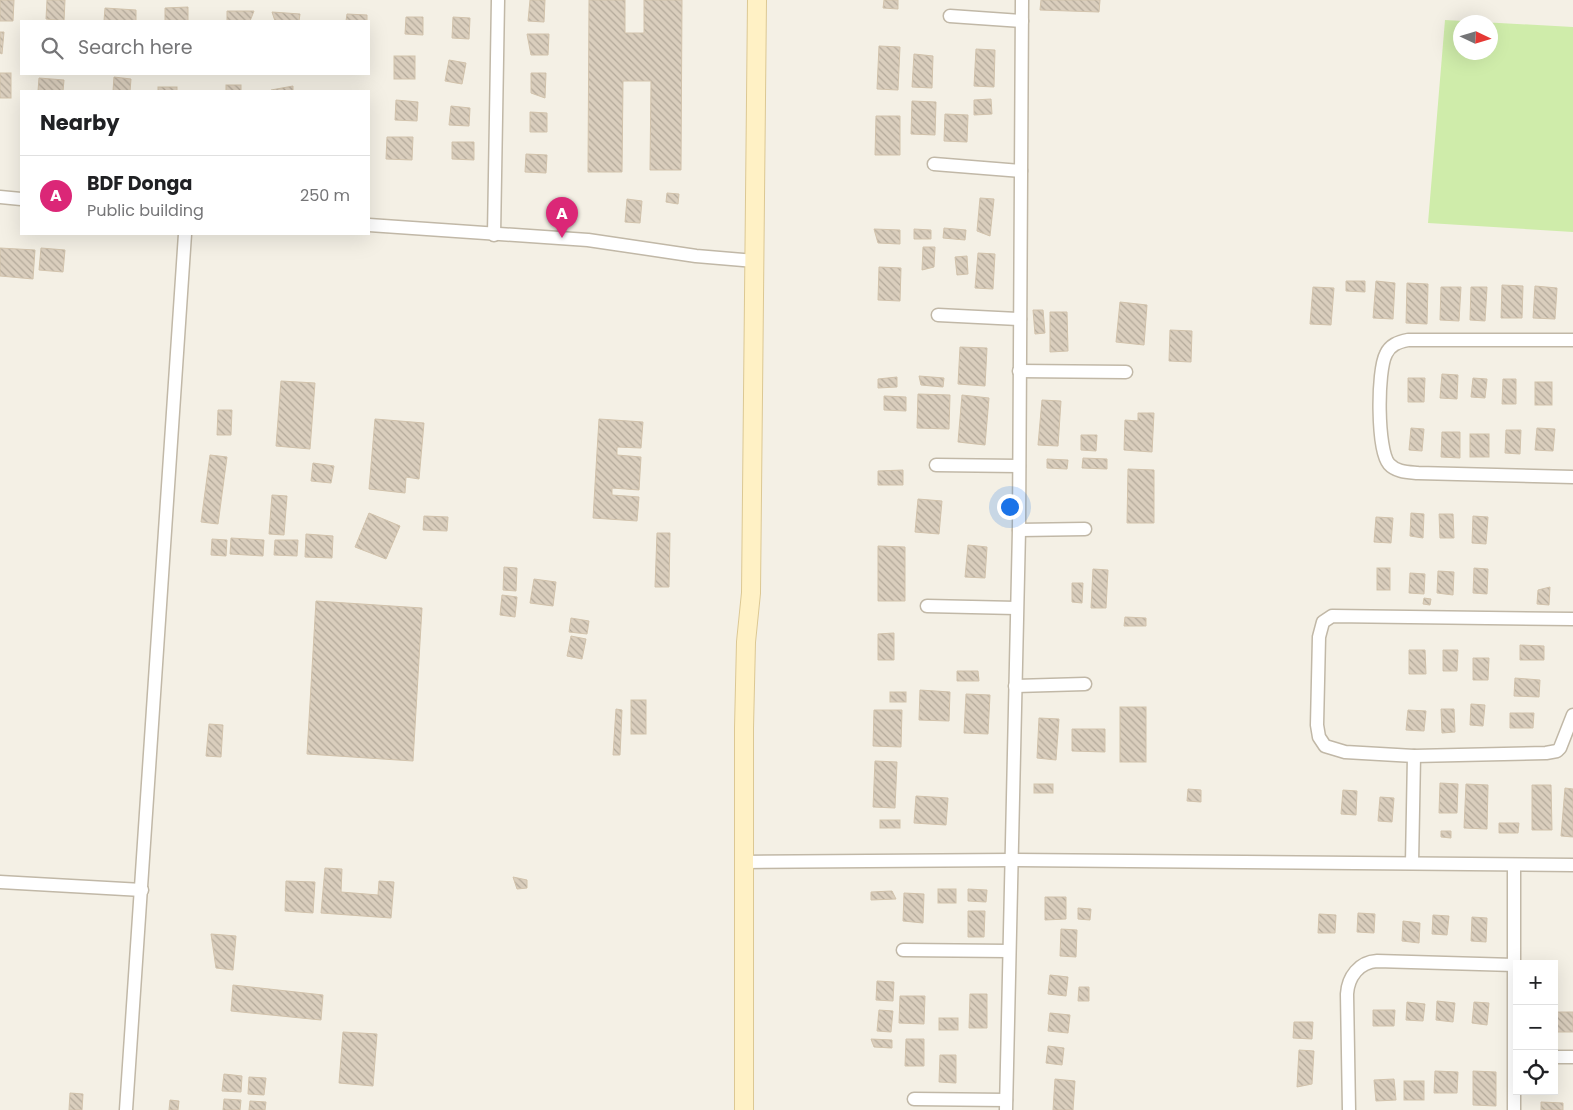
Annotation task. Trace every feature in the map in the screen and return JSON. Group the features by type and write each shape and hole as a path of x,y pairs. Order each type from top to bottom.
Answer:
{"main road":[{"path":"753,1110 746,642 750,593 757,0"},
{"path":"744,1110 748,862"}],"street":[{"path":"494,235 498,0"},
{"path":"914,1099 1006,1105 1019,530 1022,0"},
{"path":"950,16 1022,21"},
{"path":"934,164 1021,171"},
{"path":"0,197 20,199"},
{"path":"370,225 588,240 696,256 755,261"},
{"path":"126,1110 186,235"},
{"path":"938,315 1020,319"},
{"path":"1573,340 1408,340 1398,342 1388,349 1382,362 1379,377 1382,449 1393,468 1418,473 1573,477"},
{"path":"1019,371 1126,372"},
{"path":"936,465 1019,466"},
{"path":"1019,530 1085,529"},
{"path":"927,606 1016,608"},
{"path":"1573,619 1337,615 1325,620 1319,637 1317,725 1322,742 1336,751 1414,756 1552,753 1560,748 1573,715"},
{"path":"1015,686 1085,684"},
{"path":"1412,863 1414,756"},
{"path":"748,862 1012,860 1412,863 1514,866 1573,865"},
{"path":"1514,866 1514,960"},
{"path":"0,882 142,890"},
{"path":"903,950 1009,951"},
{"path":"1349,1110 1347,994 1350,978 1357,970 1368,963 1377,961 1513,965"},
{"path":"1515,1005 1516,1050"},
{"path":"1558,1057 1573,1057"},
{"path":"1514,1110 1515,1095"}],"green space":[{"path":"1445,20 1453,20 1453,60 1498,60 1498,22 1573,27 1573,232 1428,223"}],"building":[{"path":"0,0 14,0 13,21 0,21"},
{"path":"47,0 65,0 64,20 46,19"},
{"path":"530,0 545,0 544,22 528,21"},
{"path":"589,0 625,0 625,33 644,33 644,0 682,0 681,170 650,170 651,81 623,81 622,172 588,172"},
{"path":"884,0 898,0 898,9 883,8"},
{"path":"1041,0 1100,0 1099,12 1040,10"},
{"path":"188,7 188,20 165,20 165,8"},
{"path":"105,8 136,10 136,20 104,20"},
{"path":"227,11 254,11 250,20 227,20"},
{"path":"272,12 300,14 299,20 275,20"},
{"path":"347,14 367,15 367,20 346,20"},
{"path":"406,17 423,17 423,35 405,34"},
{"path":"453,17 470,18 469,39 452,38"},
{"path":"0,32 4,32 2,54 0,53"},
{"path":"527,34 549,34 548,55 531,55"},
{"path":"879,46 900,47 898,90 877,89"},
{"path":"976,49 995,50 994,87 974,86"},
{"path":"914,54 933,56 932,88 912,87"},
{"path":"394,56 415,56 415,79 394,79"},
{"path":"449,60 466,63 462,84 445,81"},
{"path":"0,73 11,73 11,98 0,98"},
{"path":"531,73 546,73 545,98 531,93"},
{"path":"114,77 131,79 130,90 113,90"},
{"path":"39,78 64,80 63,90 38,90"},
{"path":"226,85 241,85 241,90 226,90"},
{"path":"293,86 293,90 271,90"},
{"path":"158,87 177,87 177,90 158,90"},
{"path":"991,99 992,114 974,115 974,100"},
{"path":"396,100 418,102 417,121 395,120"},
{"path":"912,101 936,102 935,135 911,134"},
{"path":"451,106 470,108 469,126 449,125"},
{"path":"530,112 547,113 547,132 530,132"},
{"path":"945,114 968,115 967,142 944,141"},
{"path":"876,116 900,116 900,155 875,155"},
{"path":"387,137 413,137 412,160 386,159"},
{"path":"452,142 474,142 474,160 452,159"},
{"path":"526,154 547,155 546,173 525,172"},
{"path":"667,193 679,194 678,204 666,202"},
{"path":"980,198 994,199 990,236 977,231"},
{"path":"627,199 642,201 640,223 625,222"},
{"path":"944,228 966,230 965,240 943,238"},
{"path":"874,229 900,230 900,244 878,243"},
{"path":"914,229 931,230 931,239 914,239"},
{"path":"923,247 935,247 934,267 922,270"},
{"path":"0,248 35,250 33,279 0,276"},
{"path":"41,248 65,250 63,272 39,270"},
{"path":"978,253 995,254 993,289 975,288"},
{"path":"967,256 968,274 957,275 955,257"},
{"path":"879,267 901,268 900,301 878,300"},
{"path":"1346,281 1365,281 1365,292 1346,291"},
{"path":"1376,281 1395,283 1393,319 1373,318"},
{"path":"1407,283 1428,284 1427,324 1406,323"},
{"path":"1502,285 1523,286 1522,318 1501,318"},
{"path":"1535,286 1557,288 1555,319 1533,318"},
{"path":"1313,287 1334,288 1331,325 1310,324"},
{"path":"1441,287 1461,287 1459,321 1440,320"},
{"path":"1471,287 1487,287 1485,321 1470,320"},
{"path":"1120,302 1147,305 1144,345 1116,342"},
{"path":"1033,310 1043,310 1045,333 1035,334"},
{"path":"1050,312 1067,312 1068,351 1050,352"},
{"path":"1170,330 1192,331 1191,362 1169,361"},
{"path":"960,347 987,348 985,386 958,384"},
{"path":"1442,374 1458,375 1457,399 1440,398"},
{"path":"919,376 944,378 943,387 921,385"},
{"path":"897,377 897,387 878,388 878,379"},
{"path":"1408,378 1425,378 1424,402 1408,402"},
{"path":"1473,378 1487,379 1485,398 1471,397"},
{"path":"1503,379 1516,379 1516,404 1502,404"},
{"path":"281,381 315,383 310,449 276,446"},
{"path":"1535,382 1552,382 1552,405 1535,405"},
{"path":"918,394 950,395 949,429 917,428"},
{"path":"962,395 989,398 985,445 958,442"},
{"path":"884,396 906,397 906,411 884,410"},
{"path":"1042,400 1061,401 1058,446 1038,445"},
{"path":"218,410 232,410 231,435 217,435"},
{"path":"1138,413 1154,413 1152,452 1124,450 1125,420 1138,421"},
{"path":"375,419 424,423 419,479 406,477 405,493 369,489"},
{"path":"599,419 643,422 641,448 617,447 617,455 641,457 639,490 612,488 612,495 639,497 637,521 593,518"},
{"path":"1411,428 1424,429 1422,451 1409,450"},
{"path":"1537,428 1555,429 1553,451 1535,450"},
{"path":"1506,430 1521,430 1520,454 1505,453"},
{"path":"1442,432 1460,432 1460,458 1441,457"},
{"path":"1470,434 1489,434 1489,457 1470,457"},
{"path":"1081,435 1097,435 1096,451 1081,450"},
{"path":"210,455 227,457 218,524 201,522"},
{"path":"1083,458 1107,459 1107,469 1082,468"},
{"path":"1047,459 1068,460 1067,469 1047,468"},
{"path":"313,463 334,466 331,483 311,481"},
{"path":"1128,469 1154,470 1154,523 1127,523"},
{"path":"903,470 903,485 878,485 878,471"},
{"path":"272,495 287,496 284,535 269,534"},
{"path":"918,499 942,501 939,534 915,532"},
{"path":"369,513 400,526 386,559 355,547"},
{"path":"1411,513 1424,514 1423,538 1410,536"},
{"path":"1439,514 1453,514 1454,538 1440,538"},
{"path":"424,516 448,517 447,531 423,530"},
{"path":"1473,516 1488,517 1486,544 1472,543"},
{"path":"1376,517 1393,518 1391,543 1374,542"},
{"path":"657,533 670,533 669,587 655,587"},
{"path":"306,534 333,536 332,558 305,557"},
{"path":"231,538 264,540 263,556 230,554"},
{"path":"212,539 227,540 226,556 211,555"},
{"path":"275,540 298,540 297,556 274,555"},
{"path":"968,545 987,547 985,578 965,577"},
{"path":"878,546 905,547 905,601 878,601"},
{"path":"504,567 517,568 516,591 503,590"},
{"path":"1377,568 1390,568 1390,590 1377,590"},
{"path":"1474,568 1488,569 1487,594 1473,593"},
{"path":"1093,569 1108,570 1106,608 1091,608"},
{"path":"1438,571 1454,572 1453,595 1437,593"},
{"path":"1410,573 1425,574 1424,594 1409,593"},
{"path":"534,579 556,582 553,606 530,603"},
{"path":"1072,583 1083,583 1082,603 1072,602"},
{"path":"1550,587 1549,605 1537,604 1538,590"},
{"path":"502,595 517,597 515,617 500,615"},
{"path":"1424,598 1431,599 1430,605 1423,604"},
{"path":"316,601 422,608 413,761 307,754"},
{"path":"1125,617 1146,618 1146,626 1124,626"},
{"path":"571,618 589,621 587,634 569,632"},
{"path":"894,633 894,660 878,660 878,634"},
{"path":"571,636 586,639 582,659 567,656"},
{"path":"1520,645 1544,646 1544,660 1520,660"},
{"path":"1409,650 1425,650 1426,674 1409,674"},
{"path":"1443,650 1458,650 1457,671 1443,671"},
{"path":"1473,658 1489,658 1488,680 1473,680"},
{"path":"957,671 978,671 979,681 957,681"},
{"path":"1515,678 1540,680 1539,697 1514,696"},
{"path":"920,690 950,692 949,721 919,720"},
{"path":"890,692 906,692 906,702 890,702"},
{"path":"966,694 990,695 988,734 964,733"},
{"path":"631,700 646,700 646,734 631,734"},
{"path":"1471,704 1485,705 1483,726 1470,725"},
{"path":"1120,707 1146,707 1146,762 1120,762"},
{"path":"616,709 622,710 620,755 613,755"},
{"path":"1441,709 1454,709 1455,732 1442,733"},
{"path":"874,710 902,710 901,747 873,746"},
{"path":"1408,710 1426,711 1424,731 1406,730"},
{"path":"1510,713 1534,713 1533,728 1510,728"},
{"path":"1039,718 1059,719 1056,760 1037,758"},
{"path":"209,724 223,725 221,757 206,756"},
{"path":"1072,729 1105,729 1105,752 1072,751"},
{"path":"875,761 897,762 895,808 873,807"},
{"path":"1440,783 1458,784 1457,813 1439,813"},
{"path":"1034,784 1053,784 1053,793 1034,793"},
{"path":"1466,784 1488,785 1487,829 1464,828"},
{"path":"1532,785 1551,785 1552,830 1532,830"},
{"path":"1565,788 1573,789 1573,837 1561,836"},
{"path":"1188,789 1201,790 1201,802 1187,801"},
{"path":"1343,790 1357,791 1356,815 1341,814"},
{"path":"916,796 948,798 946,825 914,823"},
{"path":"1380,797 1394,798 1392,822 1378,821"},
{"path":"880,820 900,820 900,828 880,828"},
{"path":"1499,823 1519,823 1518,833 1499,833"},
{"path":"1441,831 1451,831 1451,838 1441,837"},
{"path":"325,868 342,869 341,892 378,895 379,881 394,882 391,918 321,913"},
{"path":"513,877 527,880 527,888 517,889"},
{"path":"286,881 315,882 313,913 285,911"},
{"path":"938,889 956,889 956,903 938,903"},
{"path":"968,889 987,890 986,902 968,901"},
{"path":"892,891 896,899 871,900 871,892"},
{"path":"904,893 924,894 923,923 903,921"},
{"path":"1045,897 1066,897 1066,919 1045,920"},
{"path":"1078,908 1091,909 1090,920 1078,919"},
{"path":"968,911 985,911 984,937 968,937"},
{"path":"1358,913 1375,914 1374,933 1357,932"},
{"path":"1319,914 1336,915 1335,933 1318,933"},
{"path":"1433,915 1449,916 1447,935 1432,934"},
{"path":"1472,917 1487,918 1486,942 1471,941"},
{"path":"1403,921 1420,923 1419,943 1402,941"},
{"path":"1061,929 1077,930 1076,957 1060,956"},
{"path":"211,934 236,936 233,970 216,968"},
{"path":"1050,975 1068,977 1066,996 1048,994"},
{"path":"877,981 894,982 893,1001 876,1000"},
{"path":"233,985 323,995 321,1020 231,1011"},
{"path":"1079,987 1089,987 1089,1001 1078,1001"},
{"path":"970,994 987,994 987,1028 969,1028"},
{"path":"900,996 925,996 924,1024 899,1023"},
{"path":"1437,1001 1455,1003 1453,1022 1436,1020"},
{"path":"1407,1002 1425,1004 1423,1021 1406,1020"},
{"path":"1474,1002 1489,1003 1487,1025 1472,1023"},
{"path":"879,1010 893,1011 891,1032 877,1031"},
{"path":"1373,1010 1395,1010 1394,1026 1373,1026"},
{"path":"1558,1012 1573,1012 1573,1032 1558,1032"},
{"path":"1050,1013 1070,1015 1068,1033 1048,1031"},
{"path":"939,1018 958,1018 958,1030 939,1030"},
{"path":"1294,1022 1313,1022 1312,1039 1293,1038"},
{"path":"343,1032 377,1034 373,1086 339,1083"},
{"path":"871,1039 892,1040 892,1048 874,1047"},
{"path":"906,1039 924,1039 924,1066 905,1066"},
{"path":"1048,1046 1064,1048 1062,1065 1046,1063"},
{"path":"1299,1050 1314,1051 1312,1084 1297,1087"},
{"path":"940,1055 956,1055 956,1083 939,1082"},
{"path":"1435,1071 1458,1072 1457,1093 1434,1093"},
{"path":"1473,1071 1496,1072 1496,1106 1473,1105"},
{"path":"224,1074 242,1076 241,1092 222,1091"},
{"path":"249,1077 266,1078 264,1095 248,1094"},
{"path":"1055,1079 1075,1081 1073,1110 1053,1110"},
{"path":"1394,1079 1396,1100 1376,1101 1374,1080"},
{"path":"1404,1081 1424,1081 1424,1100 1404,1100"},
{"path":"70,1093 83,1094 82,1110 69,1110"},
{"path":"224,1099 241,1100 240,1110 223,1110"},
{"path":"170,1100 179,1101 178,1110 169,1110"},
{"path":"250,1101 266,1102 265,1110 249,1110"},
{"path":"1541,1102 1563,1103 1563,1110 1541,1110"}],"place":[{"name":"BDF Donga","path":"562,238"}]}
